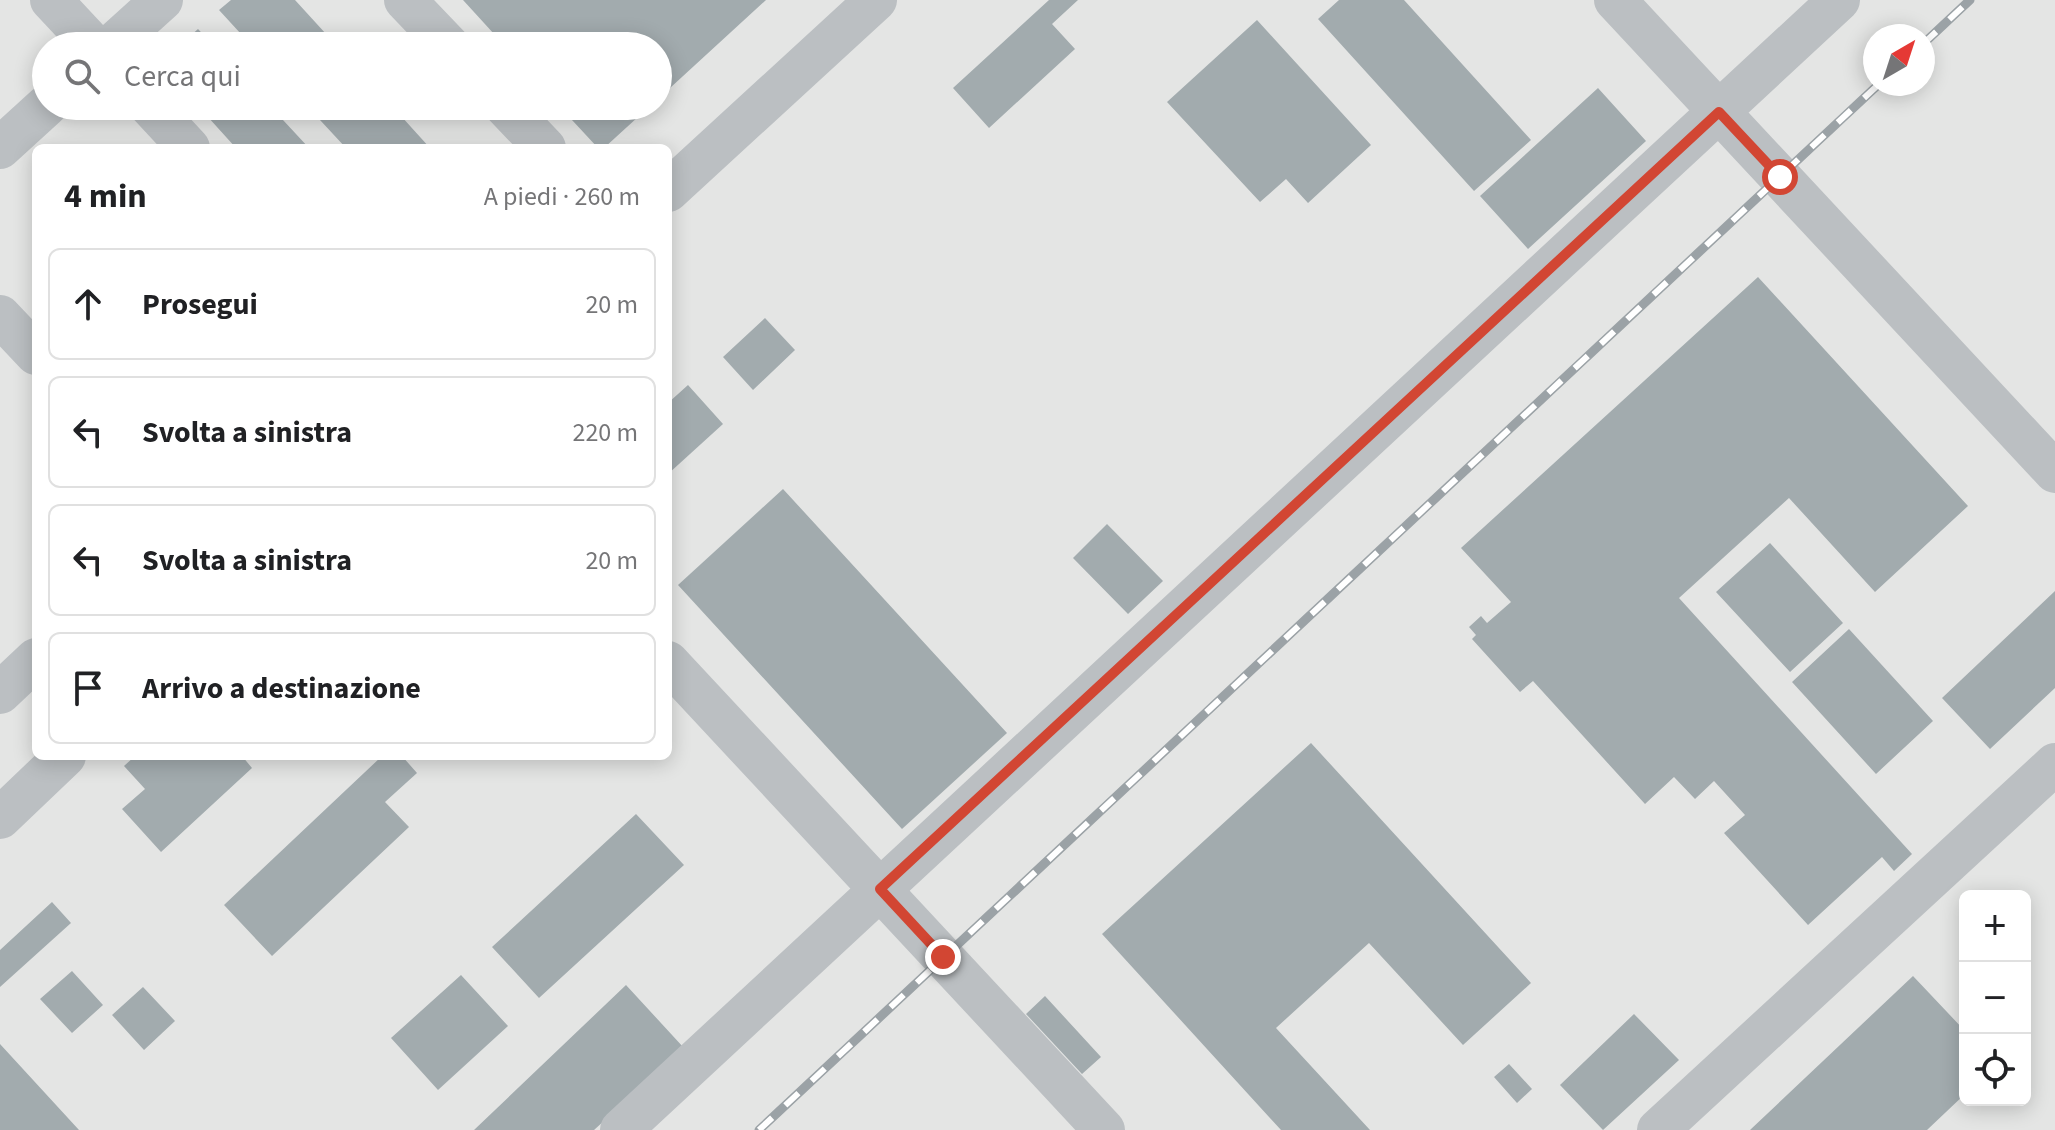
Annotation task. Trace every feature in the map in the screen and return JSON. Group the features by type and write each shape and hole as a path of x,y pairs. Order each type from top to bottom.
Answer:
{"lane":[{"path":"51,0 81,32"},
{"path":"127,32 162,0"},
{"path":"405,0 436,32"},
{"path":"672,187 876,0"},
{"path":"1615,0 2055,472"},
{"path":"621,1130 1839,0"},
{"path":"0,148 32,119"},
{"path":"163,120 185,144"},
{"path":"518,120 541,144"},
{"path":"0,316 32,350"},
{"path":"0,693 32,663"},
{"path":"672,666 1104,1130"},
{"path":"3,809 60,760"},
{"path":"1658,1130 2055,764"}],"shaded area":[{"path":"0,0 2055,0 2055,1130 0,1130"}],"building":[{"path":"231,0 295,0 324,32 239,32 219,10"},
{"path":"463,0 766,0 672,86 672,32 492,32"},
{"path":"1049,0 1078,0 1052,24 1075,49 989,128 953,88"},
{"path":"1339,0 1404,0 1531,140 1474,191 1318,19"},
{"path":"1257,20 1371,145 1308,203 1286,179 1260,202 1167,102"},
{"path":"1598,88 1646,141 1528,249 1480,196"},
{"path":"211,120 283,120 305,144 232,144"},
{"path":"320,120 405,120 426,144 342,144"},
{"path":"572,120 635,120 608,144 594,144"},
{"path":"1758,277 1968,506 1875,592 1789,498 1679,598 1912,854 1894,871 1882,857 1808,925 1724,833 1745,815 1714,781 1695,799 1674,777 1645,804 1533,681 1520,692 1472,639 1476,635 1469,627 1481,616 1487,623 1511,602 1461,548"},
{"path":"765,318 795,350 753,390 723,357"},
{"path":"688,385 723,424 672,470 672,399"},
{"path":"783,489 1007,733 902,829 678,585"},
{"path":"1107,524 1163,581 1128,614 1073,558"},
{"path":"1770,543 1843,623 1790,672 1716,592"},
{"path":"2055,591 2055,688 1990,749 1942,698"},
{"path":"1849,629 1933,721 1876,774 1792,682"},
{"path":"1311,743 1531,983 1463,1045 1369,943 1276,1028 1370,1130 1281,1130 1102,934"},
{"path":"131,760 245,760 252,768 161,852 122,809 145,789 124,766"},
{"path":"378,760 406,760 417,773 385,802 409,827 272,956 224,905"},
{"path":"636,814 684,865 539,998 492,947"},
{"path":"52,902 71,923 0,987 0,950"},
{"path":"72,971 103,1005 72,1033 40,999"},
{"path":"461,975 508,1026 438,1090 391,1038"},
{"path":"1913,976 1959,1025 1959,1100 1927,1130 1750,1130"},
{"path":"626,985 684,1048 594,1130 474,1130"},
{"path":"143,987 175,1021 144,1050 112,1015"},
{"path":"1045,996 1101,1057 1082,1074 1026,1014"},
{"path":"1634,1014 1679,1060 1603,1130 1560,1085"},
{"path":"0,1044 79,1130 0,1130"},
{"path":"1509,1064 1532,1089 1517,1103 1494,1077"}],"railway":[{"path":"1935,33 1970,0"},
{"path":"759,1130 1866,96"}],"route":[{"path":"943,957 880,889 1719,112 1780,177"}]}
